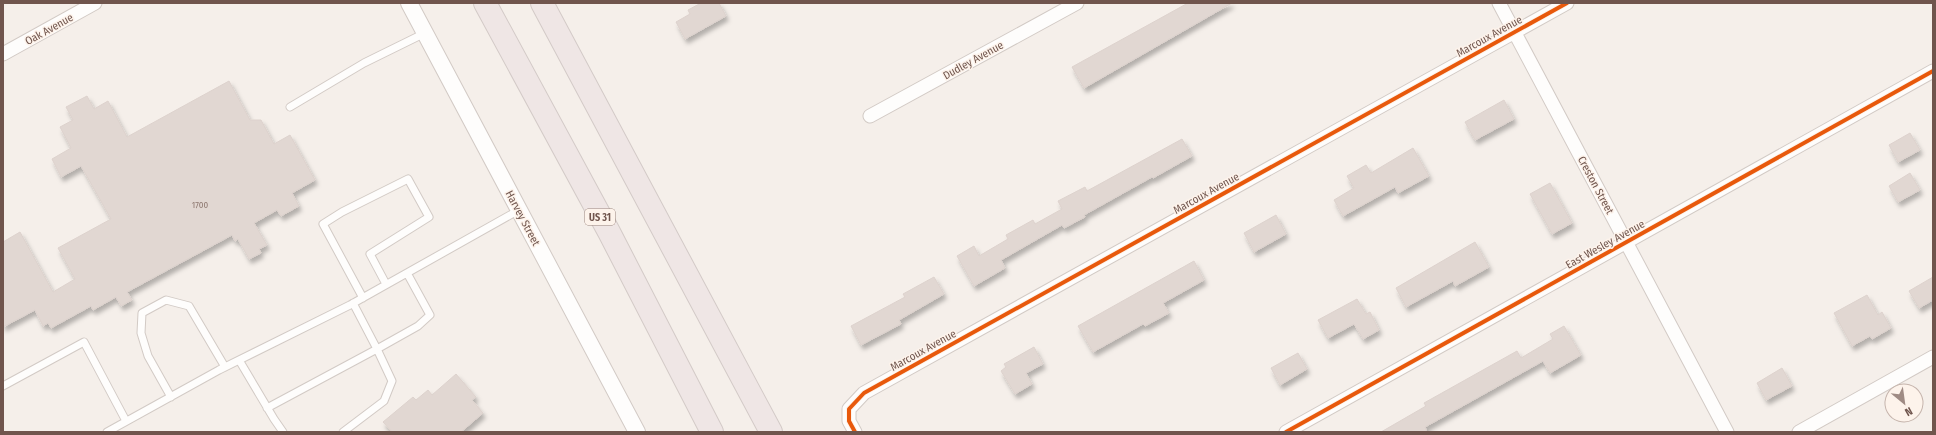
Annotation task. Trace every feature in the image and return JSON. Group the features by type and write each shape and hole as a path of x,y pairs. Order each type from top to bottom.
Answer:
{"highway":[{"path":"482,3 498,26"},
{"name":"US 31","path":"485,3 609,232 712,432"},
{"path":"543,3 771,432"}],"street":[{"name":"Oak Avenue","path":"3,54 95,3"},
{"name":"Harvey Street","path":"409,3 637,432"},
{"name":"Dudley Avenue","path":"870,116 1076,3"},
{"name":"Creston Street","path":"1499,3 1727,432"},
{"name":"Marcoux Avenue","path":"855,432 849,421 849,409 864,393 1567,3"},
{"name":"East Wesley Avenue","path":"1286,432 1933,72"},
{"path":"1799,432 1933,357"}],"lane":[{"path":"290,107 364,63 425,33"},
{"path":"363,298 323,224 342,212 408,179 429,217 370,254 386,284"},
{"path":"107,432 225,367 363,298 519,210"},
{"path":"267,408 418,326 430,315 406,273"},
{"path":"171,397 148,356 141,333 142,313 166,300 189,306 225,367"},
{"path":"343,432 384,401 392,381 353,303"},
{"path":"3,386 84,342 126,421"},
{"path":"239,360 283,432"}],"building":[{"path":"701,3 719,3 726,16 685,39 676,22 690,14 688,10"},
{"path":"1188,3 1232,3 1084,88 1072,67"},
{"path":"229,81 250,120 261,120 274,144 290,135 315,180 292,193 299,206 281,216 277,210 254,223 267,245 259,249 261,253 249,259 238,239 235,241 232,235 127,292 132,300 121,306 116,297 93,310 91,306 51,328 48,323 43,326 35,310 3,327 3,242 20,232 53,292 75,279 58,248 111,219 81,166 61,177 52,159 71,148 60,127 73,120 66,107 87,96 94,109 108,101 127,137"},
{"path":"1504,100 1514,119 1475,140 1465,122"},
{"path":"1910,133 1920,150 1898,162 1889,145"},
{"path":"1182,139 1192,156 1084,215 1085,217 1064,228 1062,225 1001,260 1005,268 974,286 957,256 974,246 979,256 1008,239 1006,235 1033,220 1035,224 1062,209 1058,201 1085,187 1087,191"},
{"path":"1413,148 1429,176 1398,193 1395,187 1343,216 1334,200 1354,188 1347,176 1366,165 1371,173"},
{"path":"1910,173 1920,190 1898,202 1889,186"},
{"path":"1550,183 1572,223 1552,234 1530,194"},
{"path":"1276,215 1286,234 1254,252 1244,233"},
{"path":"1475,242 1489,267 1455,286 1453,281 1406,307 1396,288"},
{"path":"1194,261 1204,280 1163,303 1169,313 1145,326 1143,324 1093,352 1078,326"},
{"path":"934,277 944,294 899,320 901,324 861,345 851,326 905,297 903,294"},
{"path":"1933,277 1933,300 1919,308 1909,291"},
{"path":"1867,295 1878,315 1882,312 1891,328 1872,339 1870,336 1852,346 1834,313"},
{"path":"1357,299 1366,314 1370,312 1379,330 1363,339 1354,324 1328,338 1318,320"},
{"path":"1564,326 1581,355 1550,373 1543,361 1425,427 1427,432 1381,432 1426,406 1424,403 1517,351 1521,358 1553,339 1550,334"},
{"path":"1034,347 1043,364 1026,373 1032,384 1015,394 1001,371 1006,367 1004,364"},
{"path":"1298,353 1307,369 1280,385 1271,368"},
{"path":"1782,368 1792,386 1766,400 1757,383"},
{"path":"456,374 476,397 472,400 483,413 461,432 392,432 383,422 413,397 416,400 428,390 432,395"}],"cycle path":[{"path":"855,432 849,421 849,409 864,393 1567,3"},
{"path":"1286,432 1933,71"}]}
